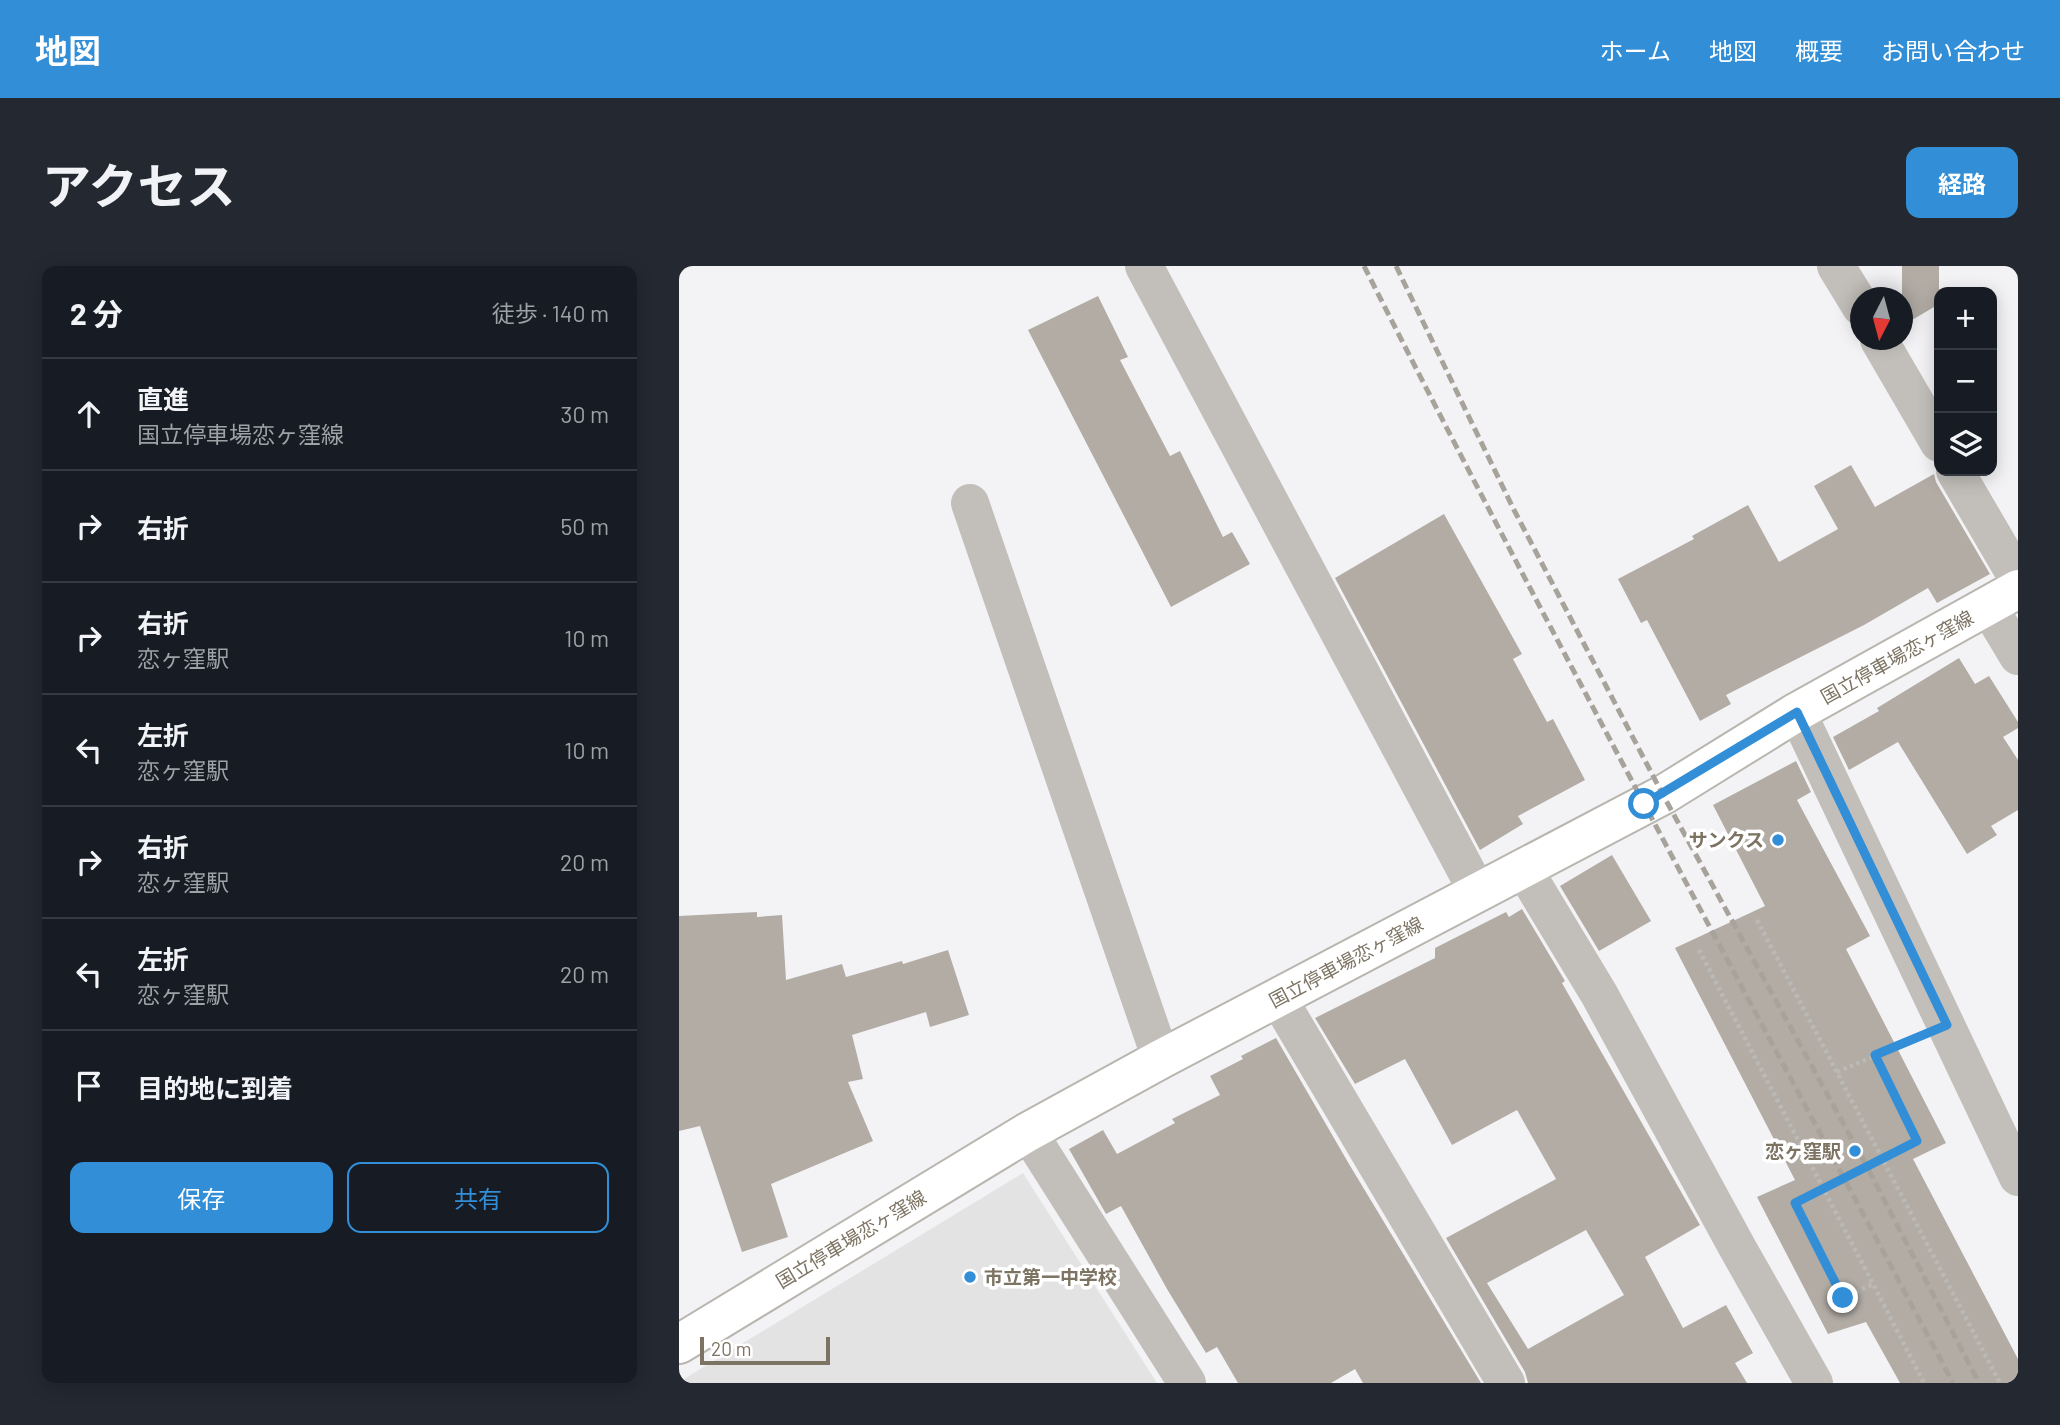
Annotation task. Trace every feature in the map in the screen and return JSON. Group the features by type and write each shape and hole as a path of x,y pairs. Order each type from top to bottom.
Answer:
{"main road":[{"name":"国立停車場恋ヶ窪線","path":"679,1344 1028,1132 1477,891 1663,795 1797,712 2003,598"}],"street":[{"path":"1144,266 1477,891"},
{"path":"1836,266 1850,290"},
{"path":"1885,350 1934,434"},
{"path":"1958,476 2018,579"},
{"path":"970,503 1161,1059"},
{"path":"2003,598 2018,656"},
{"path":"1797,712 2018,1177"},
{"path":"1523,868 1599,994 1814,1383"},
{"path":"1278,998 1506,1383"},
{"path":"1028,1132 1187,1383"}],"path":[{"path":"1757,920 2000,1383"},
{"path":"1699,950 1924,1383"},
{"path":"1837,1072 1947,1025"},
{"path":"1873,1284 1843,1298 1795,1203 1917,1141 1875,1055"}],"shaded area":[{"name":"市立第一中学校","path":"1023,1173 1157,1383 679,1383 679,1382"}],"building":[{"path":"1902,266 1939,266 1939,287 1934,287 1934,307 1913,319 1913,287 1902,287"},
{"path":"1098,296 1128,357 1120,360 1170,456 1180,451 1223,537 1232,532 1250,564 1171,607 1028,330"},
{"path":"1851,465 1875,507 1934,474 1936,482 1990,574 1937,603 1928,588 1864,625 1726,695 1731,704 1700,721 1647,620 1641,623 1618,579 1694,539 1692,536 1748,505 1779,562 1838,529 1814,486"},
{"path":"1444,514 1522,654 1513,659 1547,722 1553,719 1585,780 1518,816 1523,824 1480,850 1335,578"},
{"path":"1959,658 1975,684 1989,676 2018,722 2018,728 2003,737 2018,760 2018,810 1991,826 1997,835 1967,854 1898,742 1849,770 1833,737 1879,711 1877,708"},
{"name":"恋ヶ窪駅","path":"1796,761 1811,792 1797,800 1870,936 1846,949 1946,1143 1913,1159 2018,1359 2018,1383 1900,1383 1866,1322 1828,1334 1757,1197 1795,1180 1675,948 1765,906 1713,805"},
{"path":"1612,855 1651,921 1599,951 1560,886"},
{"path":"1522,909 1565,981 1562,983 1700,1225 1645,1257 1683,1328 1726,1305 1753,1353 1735,1363 1747,1383 1528,1383 1525,1372 1446,1238 1556,1179 1517,1110 1452,1145 1405,1059 1355,1084 1315,1018 1435,958 1435,948 1506,912 1509,917","holes":["1586,1230 1624,1295 1528,1349 1487,1283"]},
{"path":"757,912 757,917 782,915 786,980 842,964 846,977 948,950 969,1015 930,1027 926,1012 852,1035 863,1079 848,1082 873,1141 771,1184 788,1237 742,1252 700,1126 679,1131 679,916"},
{"path":"1276,1038 1481,1383 1363,1383 1355,1369 1331,1383 1238,1383 1217,1347 1206,1353 1121,1206 1106,1214 1069,1149 1103,1130 1117,1154 1175,1123 1172,1119 1220,1095 1210,1076"}],"railway":[{"path":"1364,266 1582,687 1953,1383"},
{"path":"1396,266 1514,510 1663,795 1865,1163 1979,1383"}],"place":[{"name":"サンクス","path":"1778,840"},
{"name":"恋ヶ窪駅","path":"1855,1151"},
{"name":"市立第一中学校","path":"970,1277"}],"route":[{"path":"1644,804 1797,712 1947,1025 1875,1055 1917,1141 1795,1203 1843,1298"}]}
